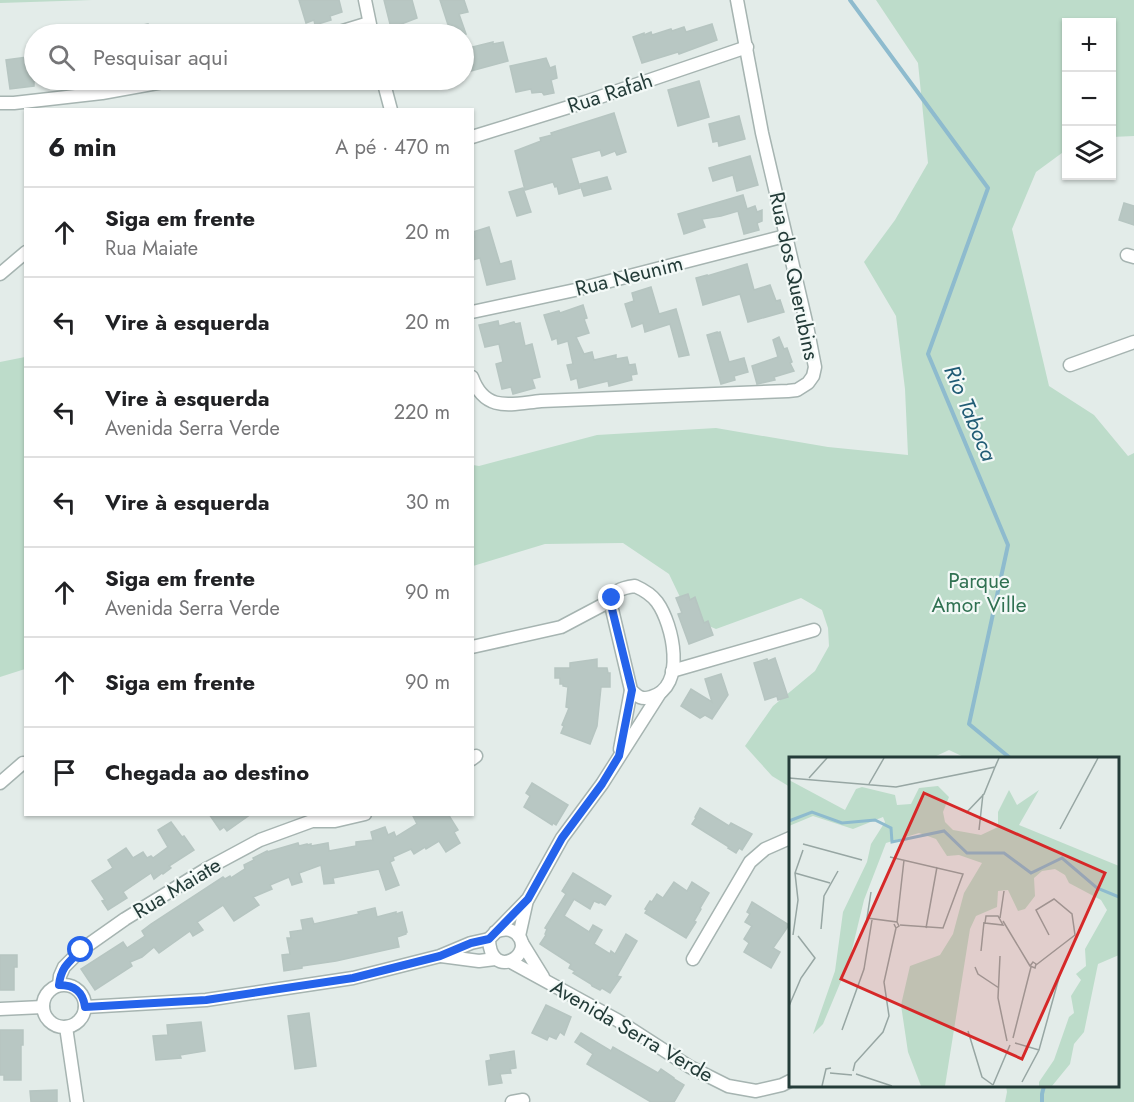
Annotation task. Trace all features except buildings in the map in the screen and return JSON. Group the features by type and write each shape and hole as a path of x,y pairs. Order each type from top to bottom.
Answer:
{"street":[{"path":"365,0 369,24"},
{"name":"Rua dos Querubins","path":"474,381 483,397 490,402 508,405 541,401 797,390 808,383 815,367 762,133 737,0"},
{"name":"Rua Rafah","path":"474,136 585,102 747,47"},
{"path":"0,103 14,104 119,90"},
{"path":"386,90 390,108"},
{"name":"Rua Neunim","path":"474,312 575,290 785,236"},
{"path":"0,273 24,254"},
{"path":"1070,365 1134,342"},
{"path":"495,959 489,951 492,936 528,899 562,838 602,784 669,681 674,657 670,629 658,604 647,592 635,586 621,588 616,592 611,605 632,690 619,756"},
{"path":"474,647 561,627 612,600"},
{"path":"672,671 814,630"},
{"path":"632,690 642,699 660,693"},
{"path":"0,783 23,763"},
{"name":"Rua Maiate","path":"59,985 64,967 81,950 125,919 208,868 260,840 314,818 335,820 355,816"},
{"path":"693,959 750,862 765,849 789,838"},
{"path":"440,956 511,962 518,957 521,951 520,940 528,899"},
{"path":"85,1007 206,1000 353,978 440,956 492,936 503,929 512,930 520,940"},
{"name":"Avenida Serra Verde","path":"520,940 543,978"},
{"name":"Avenida Serra Verde","path":"511,962 617,1020 690,1067 728,1086 756,1091 789,1082"},
{"path":"59,985 67,985 80,992 85,1007 84,1014 79,1021 66,1027 51,1022 45,1015 43,1007 45,998 51,990 59,985"},
{"path":"0,1009 43,1007"},
{"path":"66,1027 77,1102"}],"green space":[{"path":"0,0 92,0 0,3"},
{"name":"Parque Amor Ville","path":"876,0 1134,0 1134,136 1116,137 1116,18 1062,18 1062,153 1036,172 1012,229 1049,386 1094,415 1128,456 1134,453 1134,1102 1005,1102 1006,1087 1119,1087 1119,757 964,757 949,750 934,757 789,757 789,786 772,776 745,746 773,706 815,671 829,646 828,628 822,610 801,598 716,629 690,618 669,574 623,543 545,544 474,566 474,465 479,466 597,435 716,428 828,447 908,455 905,389 896,316 864,262 895,220 928,163 918,63"},
{"path":"24,357 24,669 0,677 0,362"}],"waterway":[{"name":"Rio Taboca","path":"850,0 988,188 928,354 1008,545 969,724 1009,757"},
{"name":"Rio Taboca","path":"1042,1102 1044,1087"}],"route":[{"path":"81,950 64,967 59,985 67,985 80,992 85,1007 206,1000 353,978 440,956 471,943 489,939 528,899 562,838 602,784 619,756 632,690 611,605 612,598"}]}
